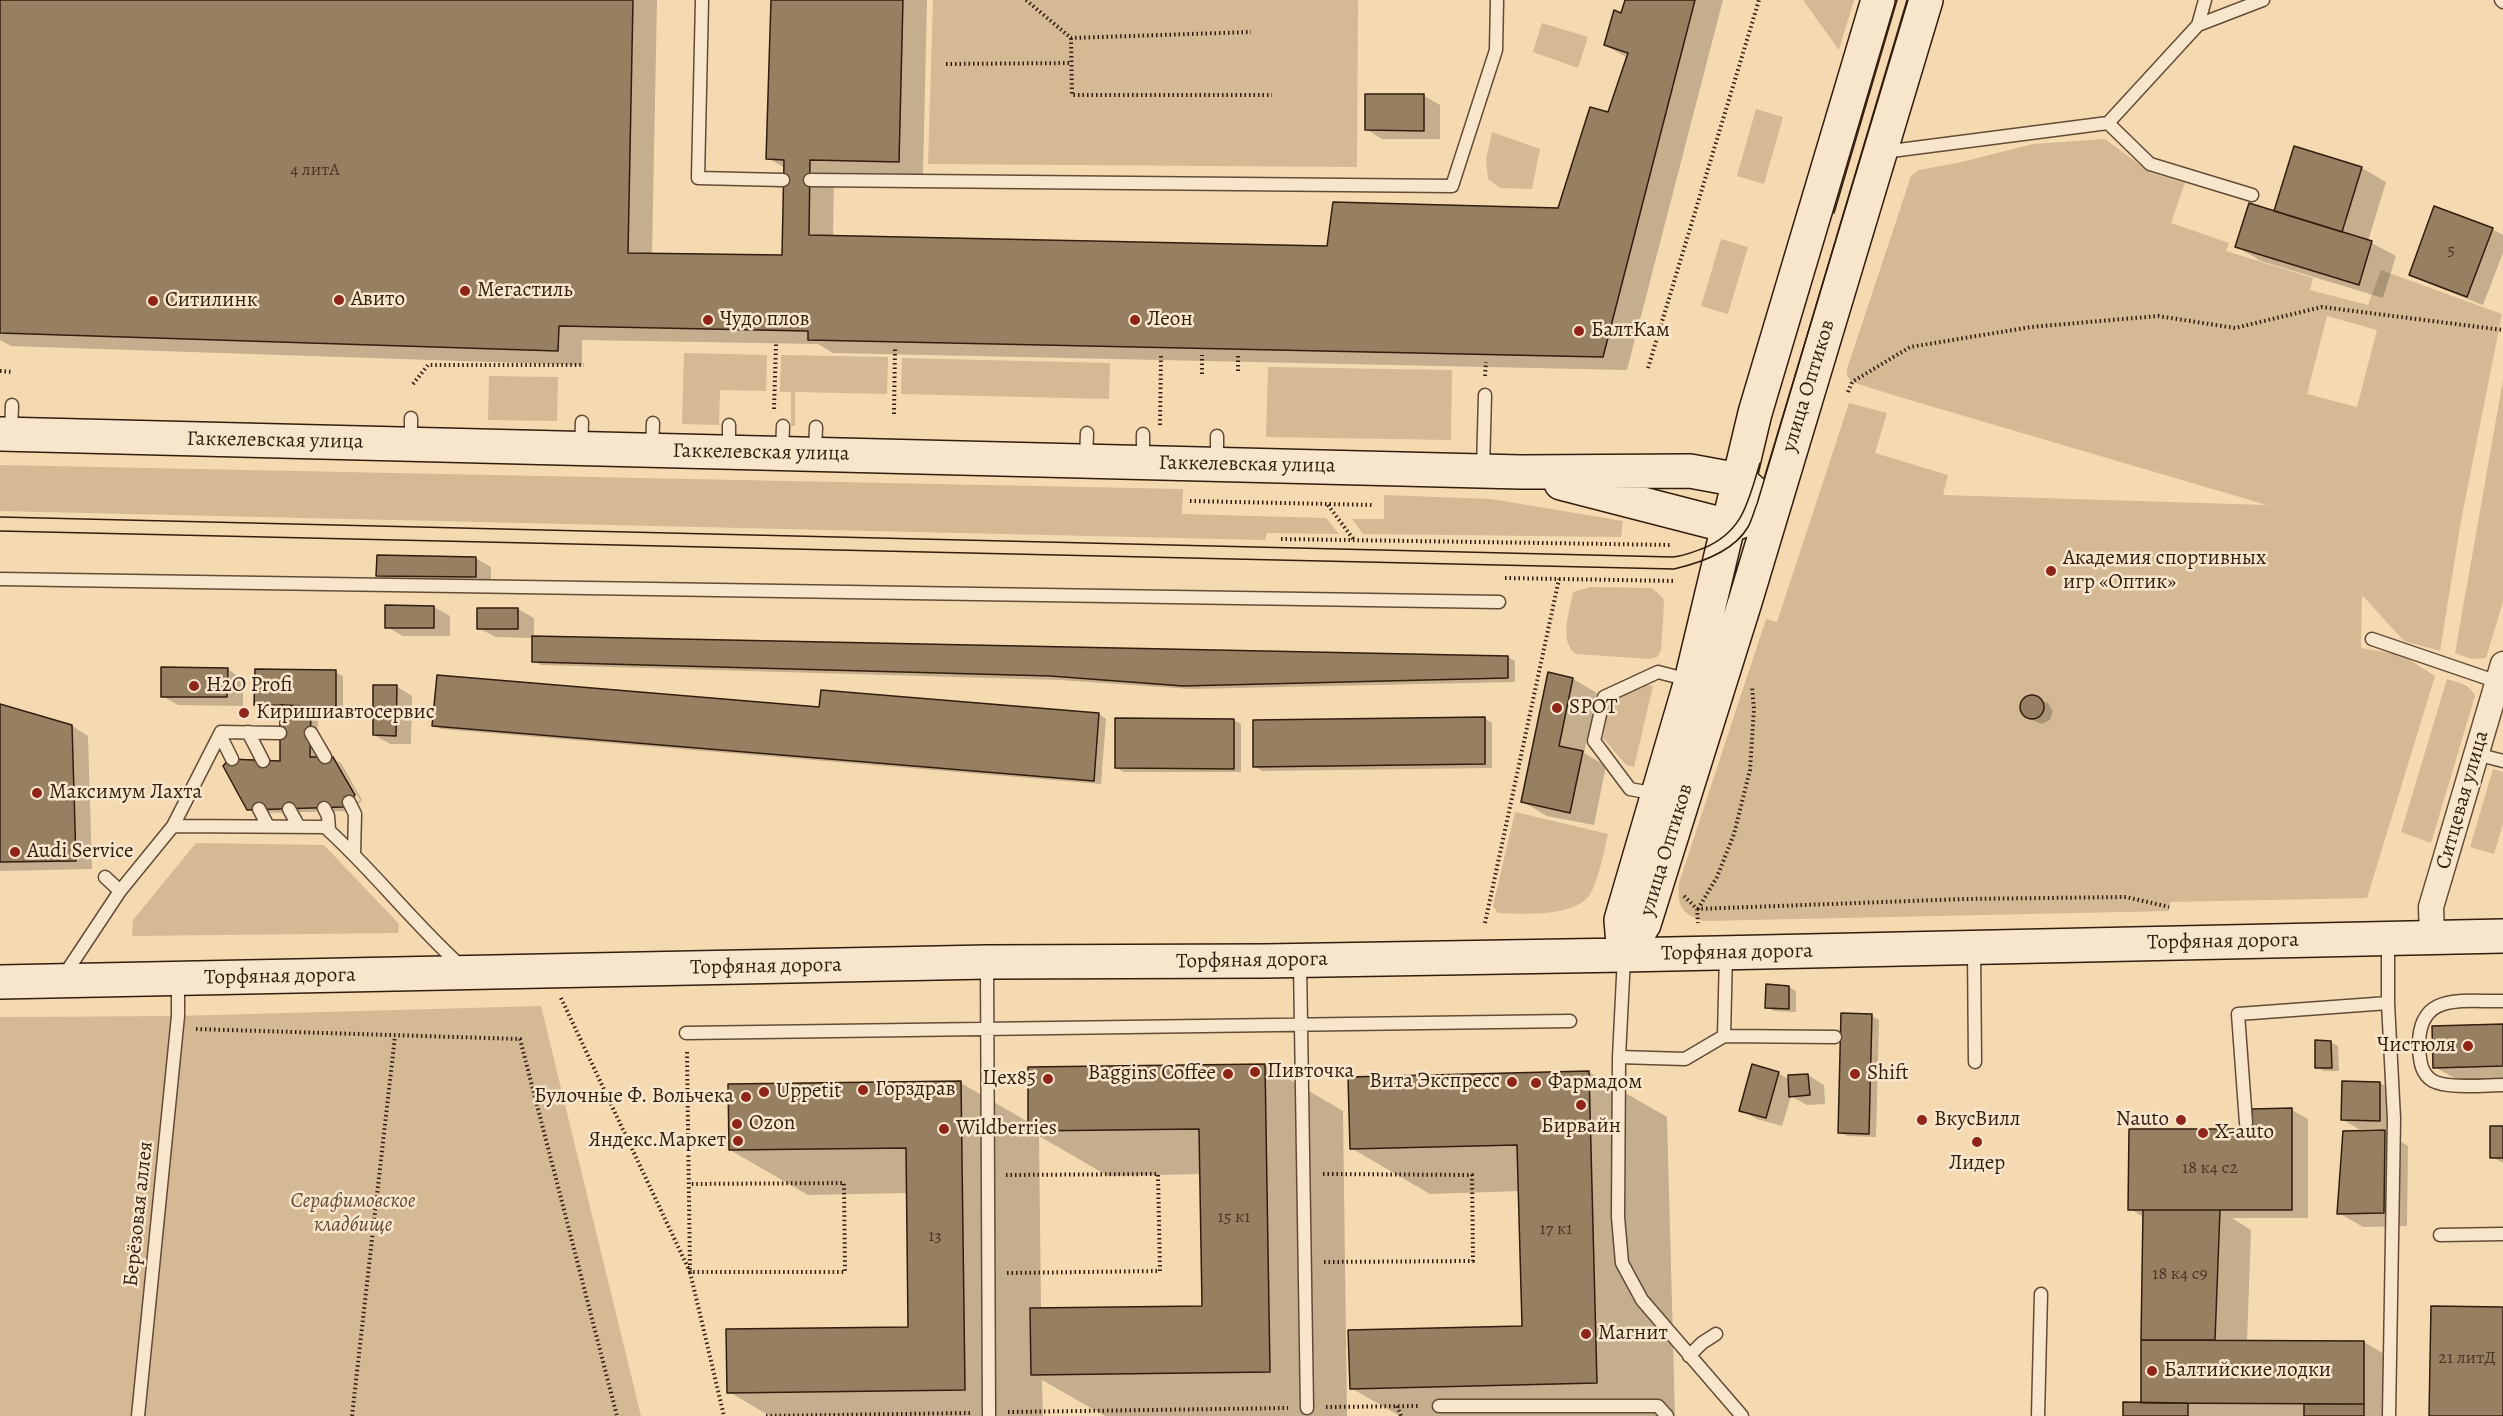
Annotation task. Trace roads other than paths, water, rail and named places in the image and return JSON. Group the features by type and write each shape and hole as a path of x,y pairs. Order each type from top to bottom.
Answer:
{"main road":[{"name":"улица Оптиков","path":"1624,956 1621,920 1691,681 1755,413 1878,0"},
{"name":"улица Оптиков","path":"1624,956 1644,924 1745,602 1926,0"},
{"name":"Гаккелевская улица","path":"8,424 1086,447 1148,453 1217,450 1483,471 1690,471 1739,480"},
{"name":"Гаккелевская улица","path":"1521,472 1728,526"},
{"path":"1728,526 1772,509 1739,480"},
{"name":"Торфяная дорога","path":"0,981 469,974 987,962 1300,961 1624,956 2503,936"}],"street":[{"name":"Ситцевая улица","path":"2432,937 2431,907 2500,673"}],"lane":[{"path":"702,0 698,178 783,180"},
{"path":"810,180 1452,186 1496,50 1497,0"},
{"path":"2198,25 2205,0"},
{"path":"1881,149 1891,151 2108,123 2198,25 2263,0"},
{"path":"2108,123 2150,164 2252,195"},
{"path":"1483,471 1485,395"},
{"path":"0,579 1499,602"},
{"path":"2372,639 2500,673"},
{"path":"1657,795 1630,789 1594,741 1604,697 1659,672 1691,681"},
{"path":"61,980 120,891 173,826 221,732 280,733"},
{"path":"248,732 263,761"},
{"path":"311,733 325,757"},
{"path":"220,735 232,759"},
{"path":"2476,753 2503,761"},
{"path":"349,802 355,814 354,854"},
{"path":"324,808 328,816 328,830"},
{"path":"259,809 268,826"},
{"path":"289,809 299,827"},
{"path":"173,826 325,827 354,854 430,938 469,974"},
{"path":"105,877 120,891"},
{"path":"2388,938 2388,1003 2394,1119 2389,1416"},
{"path":"1974,947 1975,1062"},
{"path":"1724,1036 1726,953"},
{"path":"1624,956 1619,1057 1618,1217 1622,1263 1642,1300 1742,1416"},
{"path":"1300,961 1307,1408"},
{"path":"987,962 988,1414"},
{"name":"Берёзовая аллея","path":"138,1416 178,1016 178,978"},
{"path":"2503,1001 2447,1002 2432,1007 2423,1019 2419,1033 2423,1072 2434,1082 2503,1085"},
{"path":"2246,1123 2238,1014 2388,1003"},
{"path":"686,1033 1570,1021"},
{"path":"1619,1057 1685,1059 1724,1036 1835,1037"},
{"path":"2440,1235 2503,1234"},
{"path":"2038,1416 2041,1294"},
{"path":"1689,1356 1702,1343 1716,1334"},
{"path":"1439,1406 1658,1406 1667,1416"}],"tram line":[{"path":"1834,213 1897,0"},
{"path":"0,531 1674,569 1716,555 1734,543 1751,521 1907,0"},
{"path":"0,517 1673,557 1704,548 1728,533 1736,524 1748,502 1760,463"}],"place":[{"name":"Мегастиль","path":"465,291"},
{"name":"Авито","path":"339,300"},
{"name":"Ситилинк","path":"153,301"},
{"name":"Чудо плов","path":"708,320"},
{"name":"Леон","path":"1135,320"},
{"name":"БалтКам","path":"1579,331"},
{"name":"Академия спортивных игр «Оптик»","path":"2051,571"},
{"name":"H2O Profi","path":"194,686"},
{"name":"SPOT","path":"1557,708"},
{"name":"Киришиавтосервис","path":"244,713"},
{"name":"Максимум Лахта","path":"37,793"},
{"name":"Audi Service","path":"15,852"},
{"name":"Чистюля","path":"2468,1046"},
{"name":"Пивточка","path":"1255,1072"},
{"name":"Baggins Coffee","path":"1228,1074"},
{"name":"Shift","path":"1855,1074"},
{"name":"Цех85","path":"1048,1079"},
{"name":"Вита Экспресс","path":"1512,1082"},
{"name":"Фармадом","path":"1536,1083"},
{"name":"Горздрав","path":"863,1090"},
{"name":"Uppetit","path":"764,1092"},
{"name":"Булочные Ф. Вольчека","path":"746,1097"},
{"name":"Бирвайн","path":"1581,1105"},
{"name":"ВкусВилл","path":"1922,1120"},
{"name":"Nauto","path":"2181,1120"},
{"name":"Ozon","path":"737,1124"},
{"name":"Wildberries","path":"944,1129"},
{"name":"X-auto","path":"2203,1133"},
{"name":"Яндекс.Маркет","path":"738,1141"},
{"name":"Лидер","path":"1977,1142"},
{"name":"Магнит","path":"1586,1334"},
{"name":"Балтийские лодки","path":"2152,1371"}],"park label":[{"name":"Серафимовское кладбище","path":"353,1214"}]}
